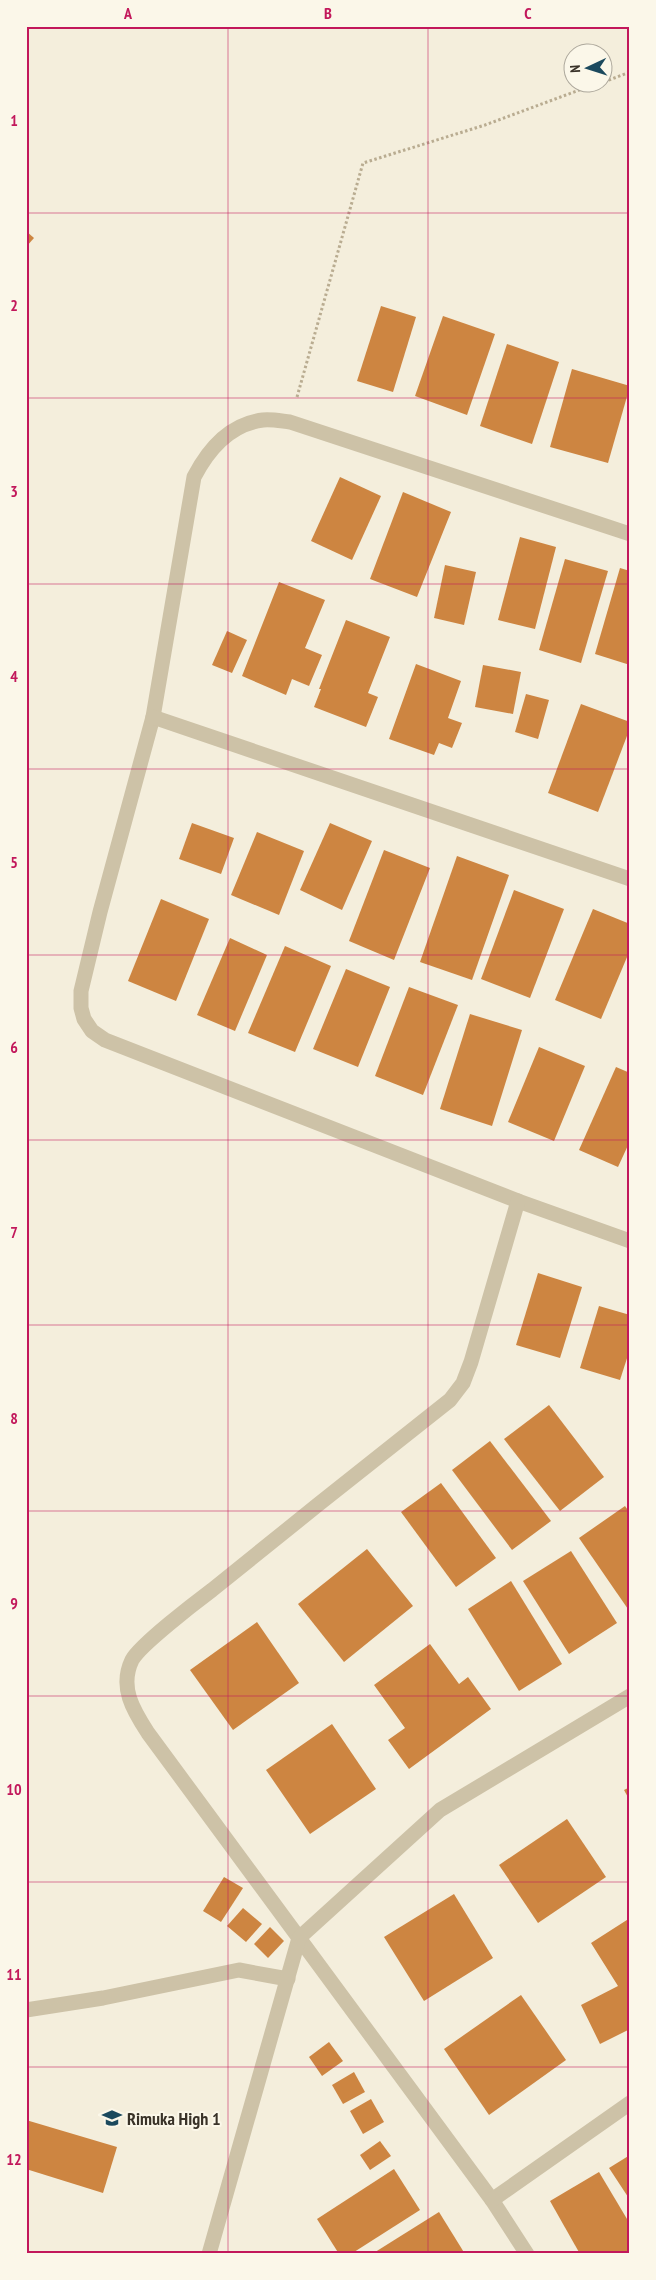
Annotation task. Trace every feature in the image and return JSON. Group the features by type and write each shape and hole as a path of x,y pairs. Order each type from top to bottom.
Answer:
{"street":[{"path":"630,534 290,422 262,420 220,439 205,457 194,477 153,717 100,912 81,991 81,1008 84,1019 92,1031 105,1040 518,1202 630,1241"},
{"path":"153,717 630,879"},
{"path":"518,1202 471,1362 463,1383 450,1400 189,1608 133,1658 126,1682 131,1708 492,2200 527,2254"},
{"path":"209,2254 300,1938 440,1810 630,1696"},
{"path":"26,2010 103,1998 239,1970 288,1979"},
{"path":"492,2200 630,2103"}],"path":[{"path":"614,78 630,72"},
{"path":"290,422 363,163 485,125 575,92"}],"building":[{"path":"26,231 34,238 26,247"},
{"path":"381,306 416,317 393,392 357,381"},
{"path":"443,316 495,334 467,415 415,396"},
{"path":"507,344 559,362 532,444 480,426"},
{"path":"572,369 630,386 608,463 550,447"},
{"path":"340,477 381,496 352,560 311,541"},
{"path":"403,492 451,512 417,597 370,579"},
{"path":"520,537 556,547 535,629 498,620"},
{"path":"565,559 608,571 581,663 539,650"},
{"path":"445,565 476,572 464,625 434,618"},
{"path":"620,568 630,571 630,665 595,654"},
{"path":"279,582 325,600 305,648 322,655 309,686 292,679 286,695 242,676"},
{"path":"346,620 390,637 368,693 378,697 366,727 314,707 321,689 319,689"},
{"path":"227,631 247,640 232,673 212,665"},
{"path":"416,664 461,681 448,718 462,723 452,748 439,743 434,755 389,739"},
{"path":"483,665 521,672 513,714 475,707"},
{"path":"526,694 549,700 538,739 515,732"},
{"path":"581,704 630,722 630,728 598,812 548,793"},
{"path":"192,823 234,838 221,874 179,859"},
{"path":"330,823 372,841 342,910 300,890"},
{"path":"257,832 304,851 279,915 231,895"},
{"path":"384,850 430,868 394,960 349,941"},
{"path":"457,856 509,875 472,980 420,962"},
{"path":"514,890 564,909 530,998 481,979"},
{"path":"161,899 209,919 176,1001 128,981"},
{"path":"593,909 630,924 630,950 601,1019 555,1000"},
{"path":"230,938 267,955 235,1031 197,1015"},
{"path":"285,946 331,966 295,1052 248,1033"},
{"path":"346,969 390,987 358,1067 313,1049"},
{"path":"409,987 458,1005 423,1095 375,1076"},
{"path":"470,1014 522,1030 492,1126 440,1109"},
{"path":"539,1047 585,1066 554,1141 508,1122"},
{"path":"616,1067 630,1073 630,1141 618,1167 579,1150"},
{"path":"538,1273 582,1287 560,1358 516,1345"},
{"path":"599,1306 630,1315 630,1349 620,1380 580,1368"},
{"path":"549,1405 604,1477 560,1511 504,1439"},
{"path":"490,1441 551,1521 512,1550 452,1470"},
{"path":"441,1483 496,1558 456,1587 401,1512"},
{"path":"625,1506 630,1513 630,1612 579,1538"},
{"path":"367,1549 413,1606 344,1662 298,1604"},
{"path":"571,1551 617,1623 569,1654 523,1581"},
{"path":"511,1581 562,1664 519,1691 468,1609"},
{"path":"257,1622 299,1683 233,1730 190,1670"},
{"path":"430,1644 459,1684 468,1677 491,1709 409,1769 388,1740 405,1728 374,1685"},
{"path":"332,1724 376,1789 310,1834 266,1770"},
{"path":"630,1787 630,1801 624,1790"},
{"path":"567,1819 606,1877 538,1923 499,1865"},
{"path":"224,1877 243,1888 221,1922 203,1911"},
{"path":"454,1894 493,1958 424,2001 384,1937"},
{"path":"243,1908 262,1924 246,1942 227,1926"},
{"path":"630,1918 630,2029 600,2044 581,2005 618,1986 591,1943"},
{"path":"270,1927 284,1941 268,1958 254,1944"},
{"path":"521,1995 566,2060 489,2115 444,2049"},
{"path":"329,2042 343,2061 322,2076 309,2057"},
{"path":"354,2072 365,2092 343,2104 332,2085"},
{"path":"371,2099 384,2122 363,2134 350,2111"},
{"path":"26,2120 117,2147 103,2193 26,2169"},
{"path":"380,2141 391,2156 370,2170 360,2155"},
{"path":"630,2155 630,2200 609,2168"},
{"path":"394,2169 420,2210 351,2254 339,2254 317,2219"},
{"path":"599,2172 630,2224 630,2254 580,2254 550,2201"},
{"path":"439,2212 465,2254 372,2254"}],"place":[{"name":"Rimuka High 1","path":"112,2118"}]}
